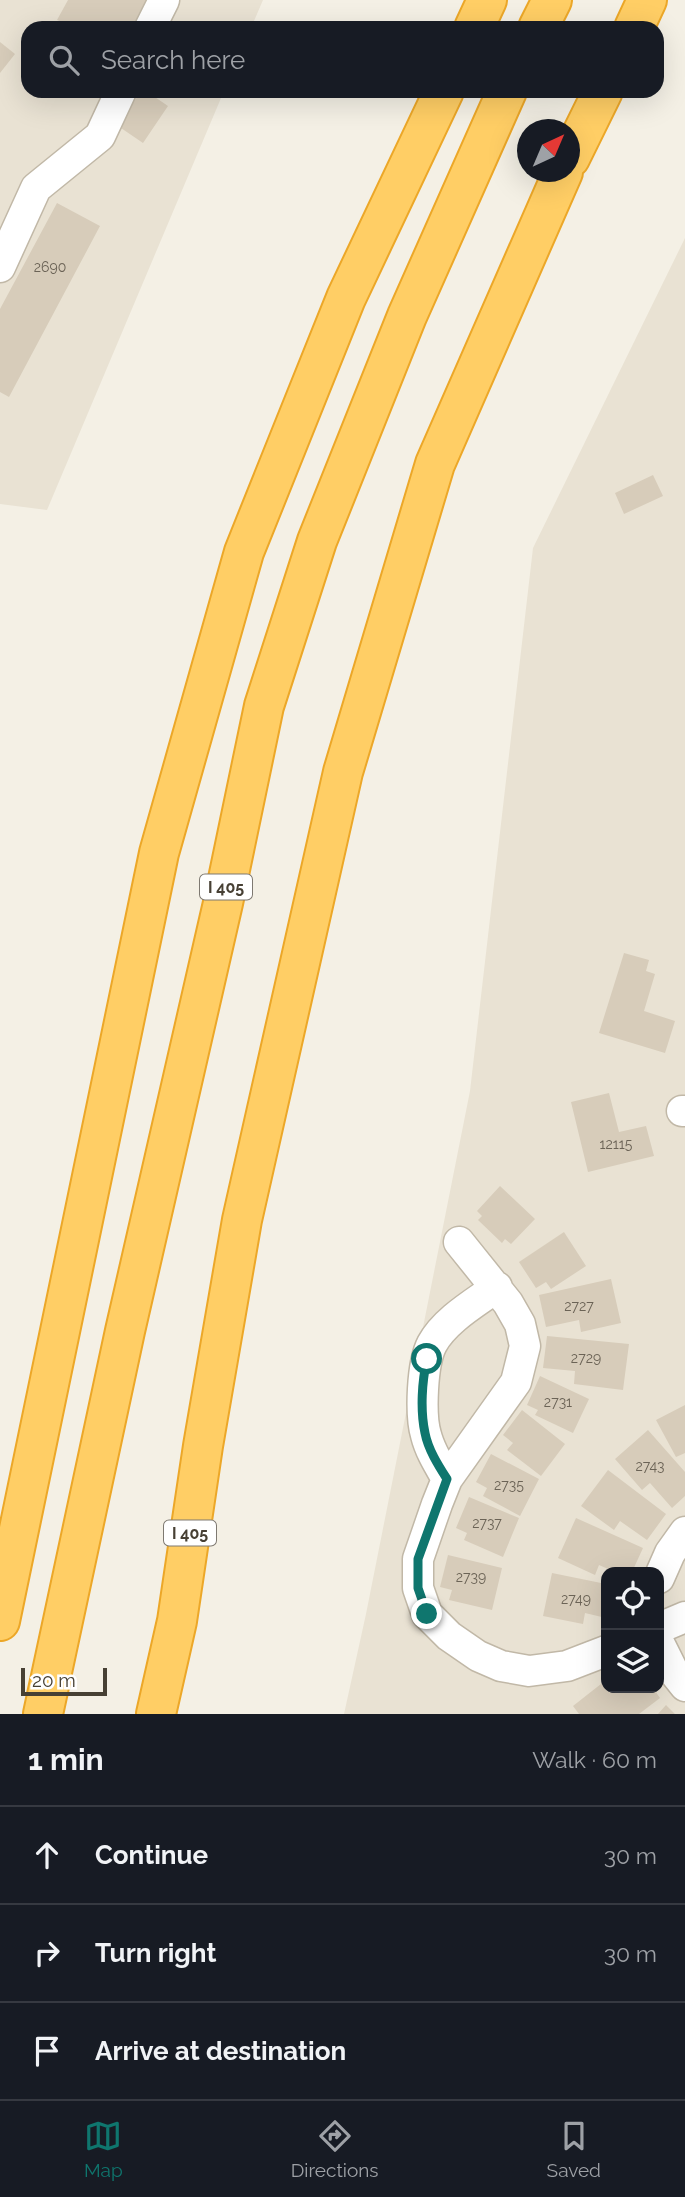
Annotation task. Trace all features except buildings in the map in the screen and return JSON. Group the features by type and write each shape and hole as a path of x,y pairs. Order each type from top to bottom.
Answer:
{"highway":[{"path":"477,21 487,0"},
{"path":"542,21 552,0"},
{"path":"638,21 648,0"},
{"path":"0,1621 159,853 244,552 346,298 441,98"},
{"name":"I 405","path":"43,1714 125,1331 223,903 264,706 317,541 407,316 504,98"},
{"path":"580,136 599,98"},
{"name":"I 405","path":"156,1714 177,1621 203,1446 242,1220 343,772 435,464 559,182"},
{"path":"177,1714 203,1446"},
{"path":"146,1714 177,1621"}],"lane":[{"path":"154,21 164,0"},
{"path":"0,267 36,188 100,136 118,98"},
{"path":"459,1242 497,1287 520,1324 525,1346 516,1382 447,1479 418,1559 418,1588 427,1614 449,1636 478,1656 501,1666 529,1671 567,1666 601,1653"},
{"path":"447,1479 435,1459 425,1433 424,1374 427,1359 432,1344 450,1322 497,1287"},
{"path":"664,1567 685,1532"},
{"path":"664,1626 685,1617"},
{"path":"664,1653 685,1686"}],"shaded area":[{"path":"0,0 263,0 254,21 21,21 21,98 221,98 47,510 0,504"},
{"path":"685,238 685,1714 344,1714 470,1091 533,548"}],"route":[{"path":"427,1359 424,1374 425,1433 435,1459 447,1479 418,1559 418,1588 427,1614"}]}
